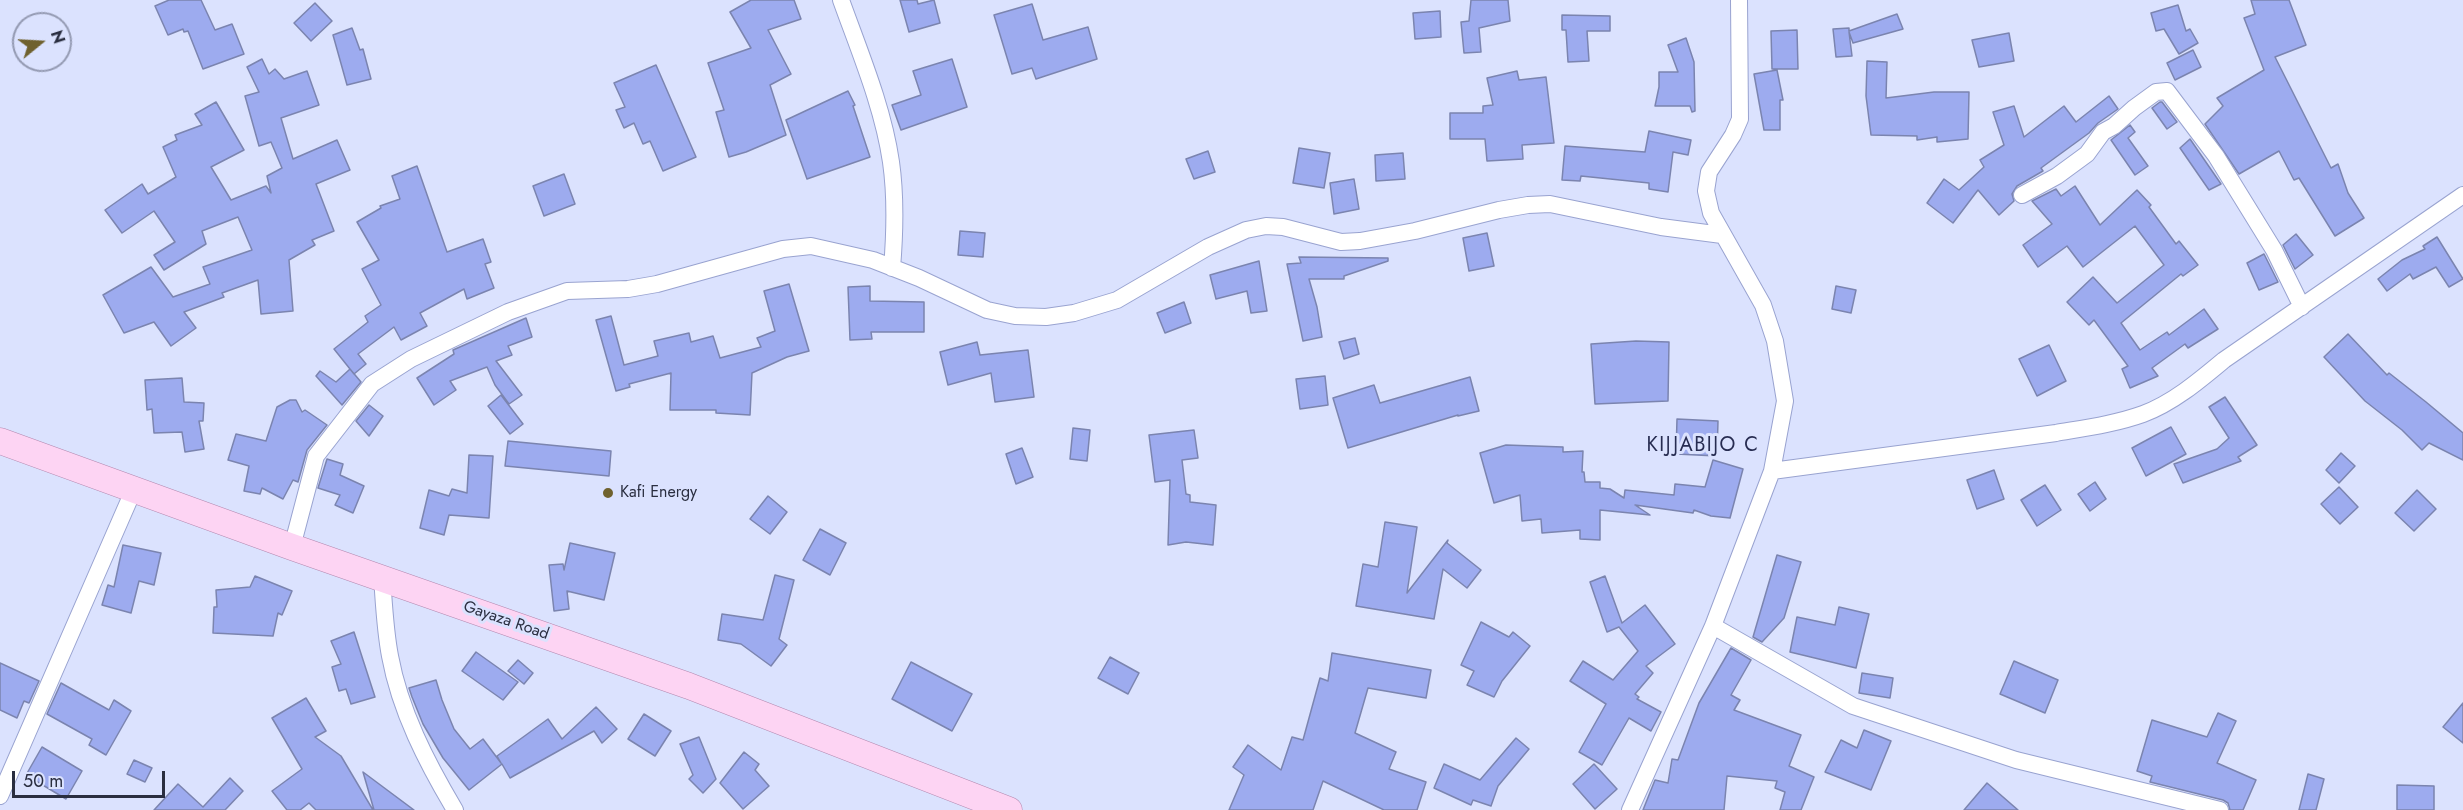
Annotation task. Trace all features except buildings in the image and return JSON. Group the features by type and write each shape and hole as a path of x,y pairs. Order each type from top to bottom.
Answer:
{"main road":[{"name":"Gayaza Road","path":"0,441 292,547 689,686 1008,810"}],"street":[{"path":"841,0 876,100 889,152 895,229 892,268"},
{"path":"1630,810 1713,626 1772,471 1785,401 1780,362 1762,305 1711,213 1706,191 1709,172 1733,135 1740,119 1739,0"},
{"path":"2022,195 2057,176 2087,154 2103,132 2114,126 2156,92 2167,91 2216,156 2274,250 2302,307"},
{"path":"1772,471 2056,433 2144,414 2190,388 2224,360 2463,195"},
{"path":"292,547 316,456 372,384 411,359 508,312 567,291 628,289 657,284 783,249 811,246 873,260 987,310 1015,316 1046,317 1074,313 1117,300 1208,247 1246,230 1266,226 1341,242 1360,242 1499,210 1550,204 1661,227 1722,235"},
{"path":"0,796 135,489"},
{"path":"382,577 386,631 397,685 416,738 455,810"},
{"path":"1713,626 1852,706 2016,760 2220,810"}],"place":[{"name":"Kafi Energy","path":"608,493"}],"district":[{"name":"KIJJABIJO C","path":"1703,446"}]}
